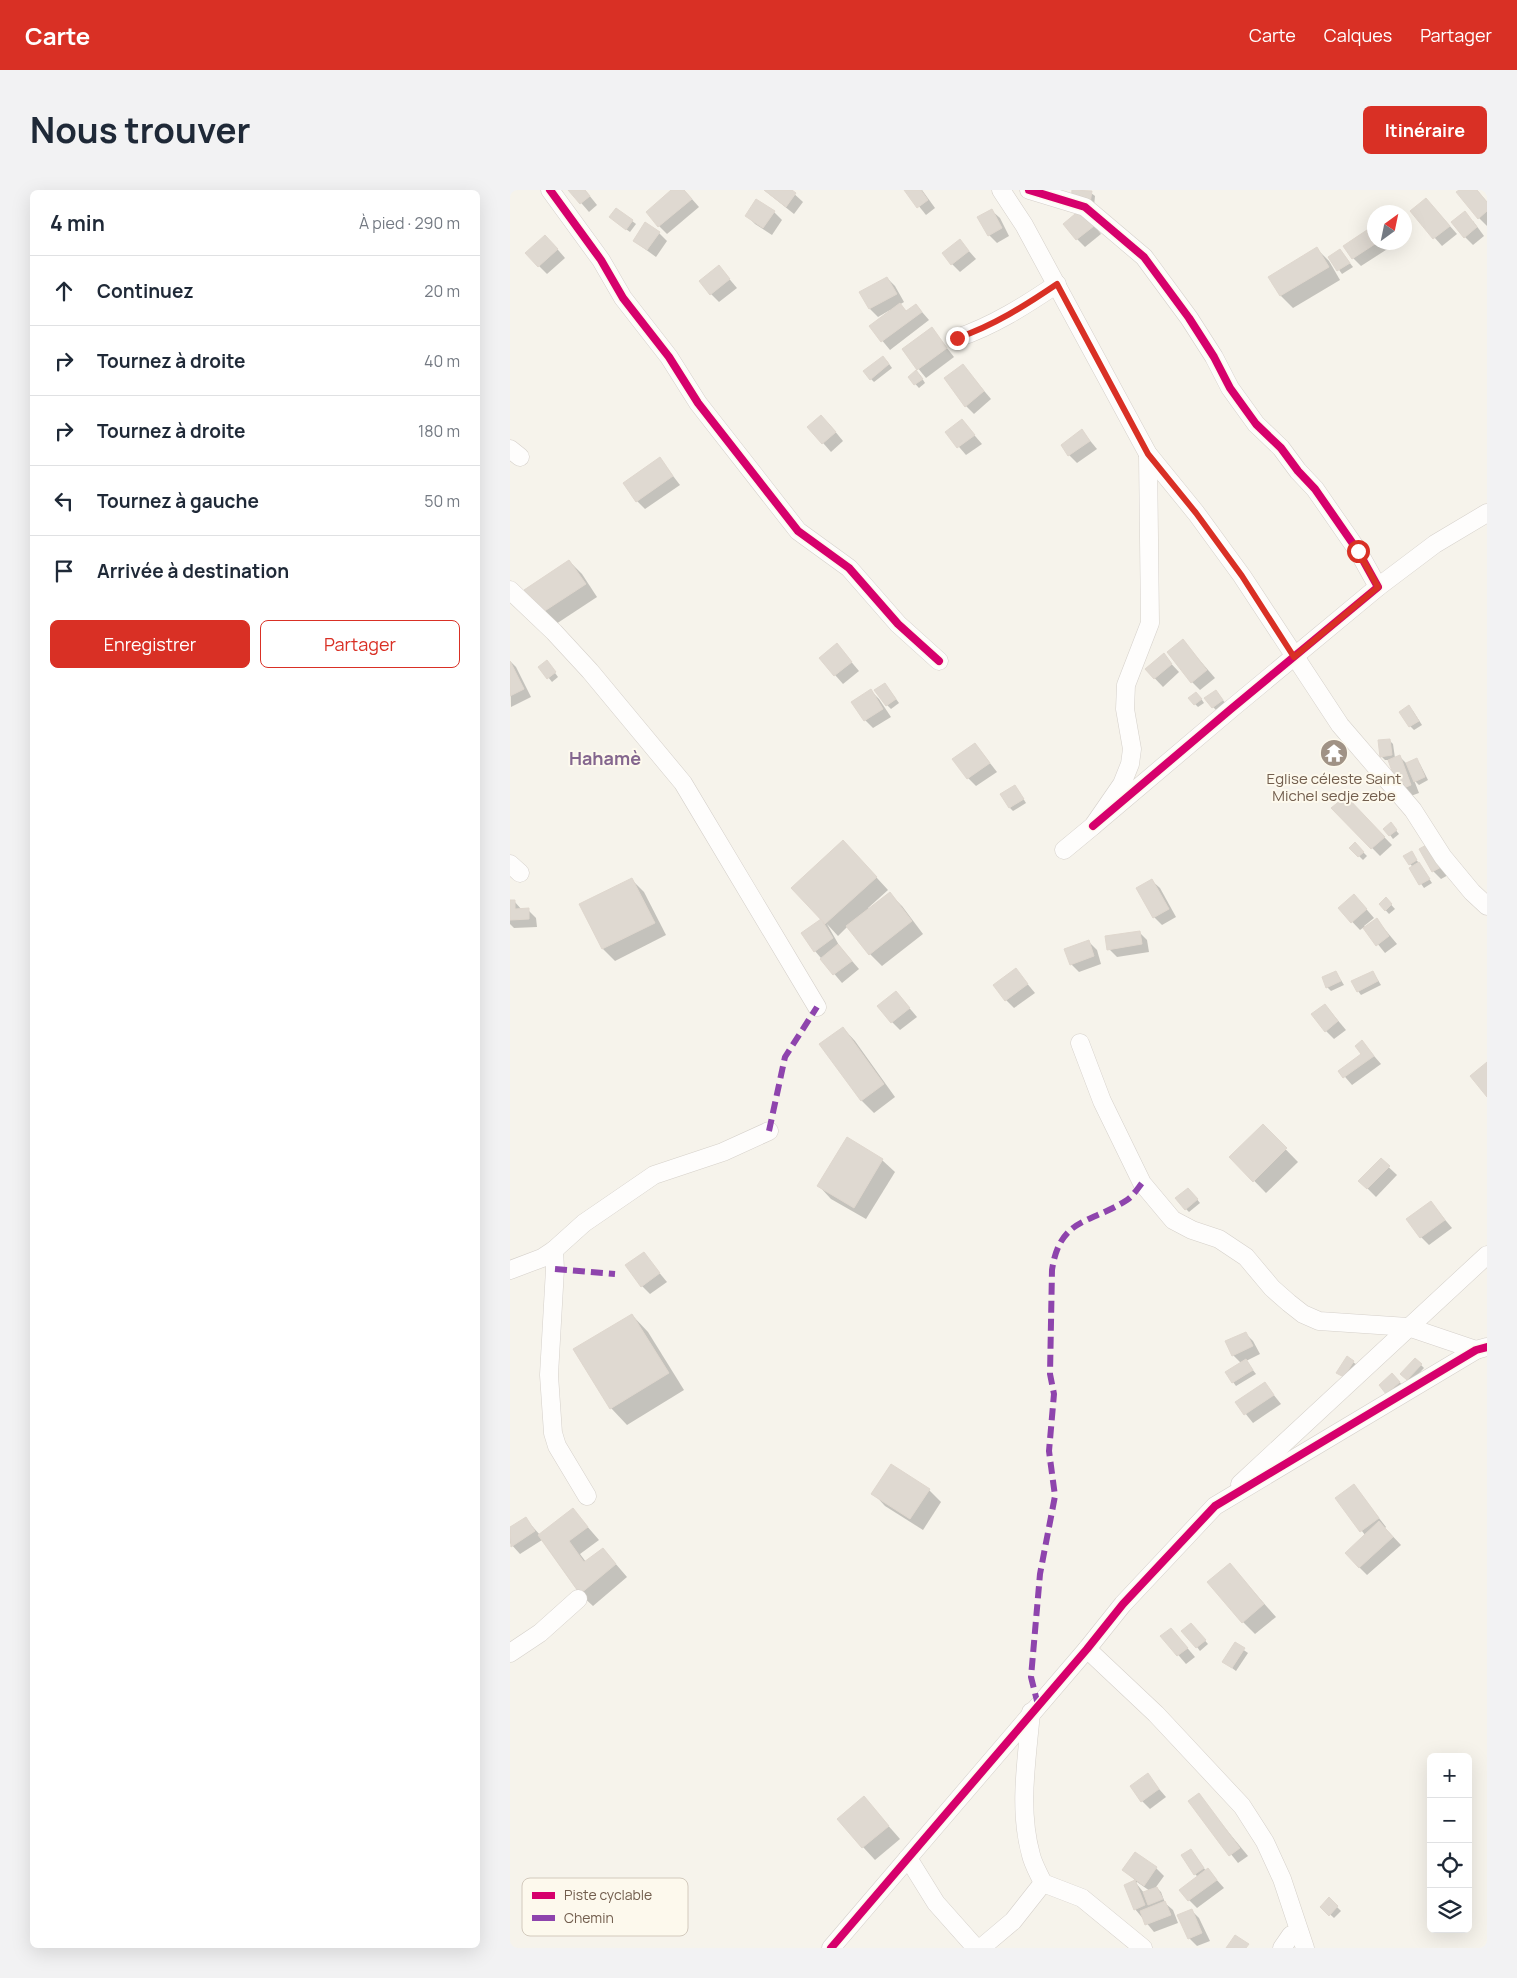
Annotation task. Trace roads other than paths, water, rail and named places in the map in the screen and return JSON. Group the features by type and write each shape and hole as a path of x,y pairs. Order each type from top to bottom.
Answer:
{"street":[{"path":"550,190 601,260 623,298 669,357 698,403 798,531 849,568 898,624 939,661"},
{"path":"1001,190 1024,225 1057,284 1148,454 1196,513 1236,568 1340,725 1412,810 1443,856 1466,885 1487,906"},
{"path":"1029,190 1085,207 1144,257 1189,318 1214,357 1230,388 1256,424 1281,448 1298,471 1315,489 1358,551 1378,587"},
{"path":"957,338 975,332 1022,308 1057,284"},
{"path":"1093,826 1122,784 1130,764 1132,749 1125,709 1126,685 1150,623 1148,454"},
{"path":"1064,850 1231,708 1378,587 1435,544 1487,513"},
{"path":"510,590 554,632 590,671 683,783 817,1007"},
{"path":"1080,1043 1102,1101 1142,1183 1173,1220 1192,1230 1219,1239 1246,1257 1272,1288 1303,1314 1319,1321 1408,1327 1481,1349"},
{"path":"510,1270 542,1258 554,1250 584,1223 654,1175 723,1152 769,1131"},
{"path":"554,1250 555,1269 549,1375 552,1423 557,1446 587,1496"},
{"path":"831,1948 1123,1604 1216,1506 1487,1255"},
{"path":"1216,1506 1481,1349"},
{"path":"510,1653 540,1633 578,1599"},
{"path":"1086,1649 1156,1714 1242,1806 1265,1842 1282,1878 1305,1948"},
{"path":"1031,1712 1024,1800 1026,1831 1031,1856 1043,1883 1082,1898 1143,1948"},
{"path":"908,1858 936,1903 976,1948"},
{"path":"981,1948 1013,1921 1043,1883"}],"place":[{"name":"Eglise céleste Saint Michel sedje zebe","path":"1334,753"}],"district":[{"name":"Hahamè","path":"605,759"}]}
